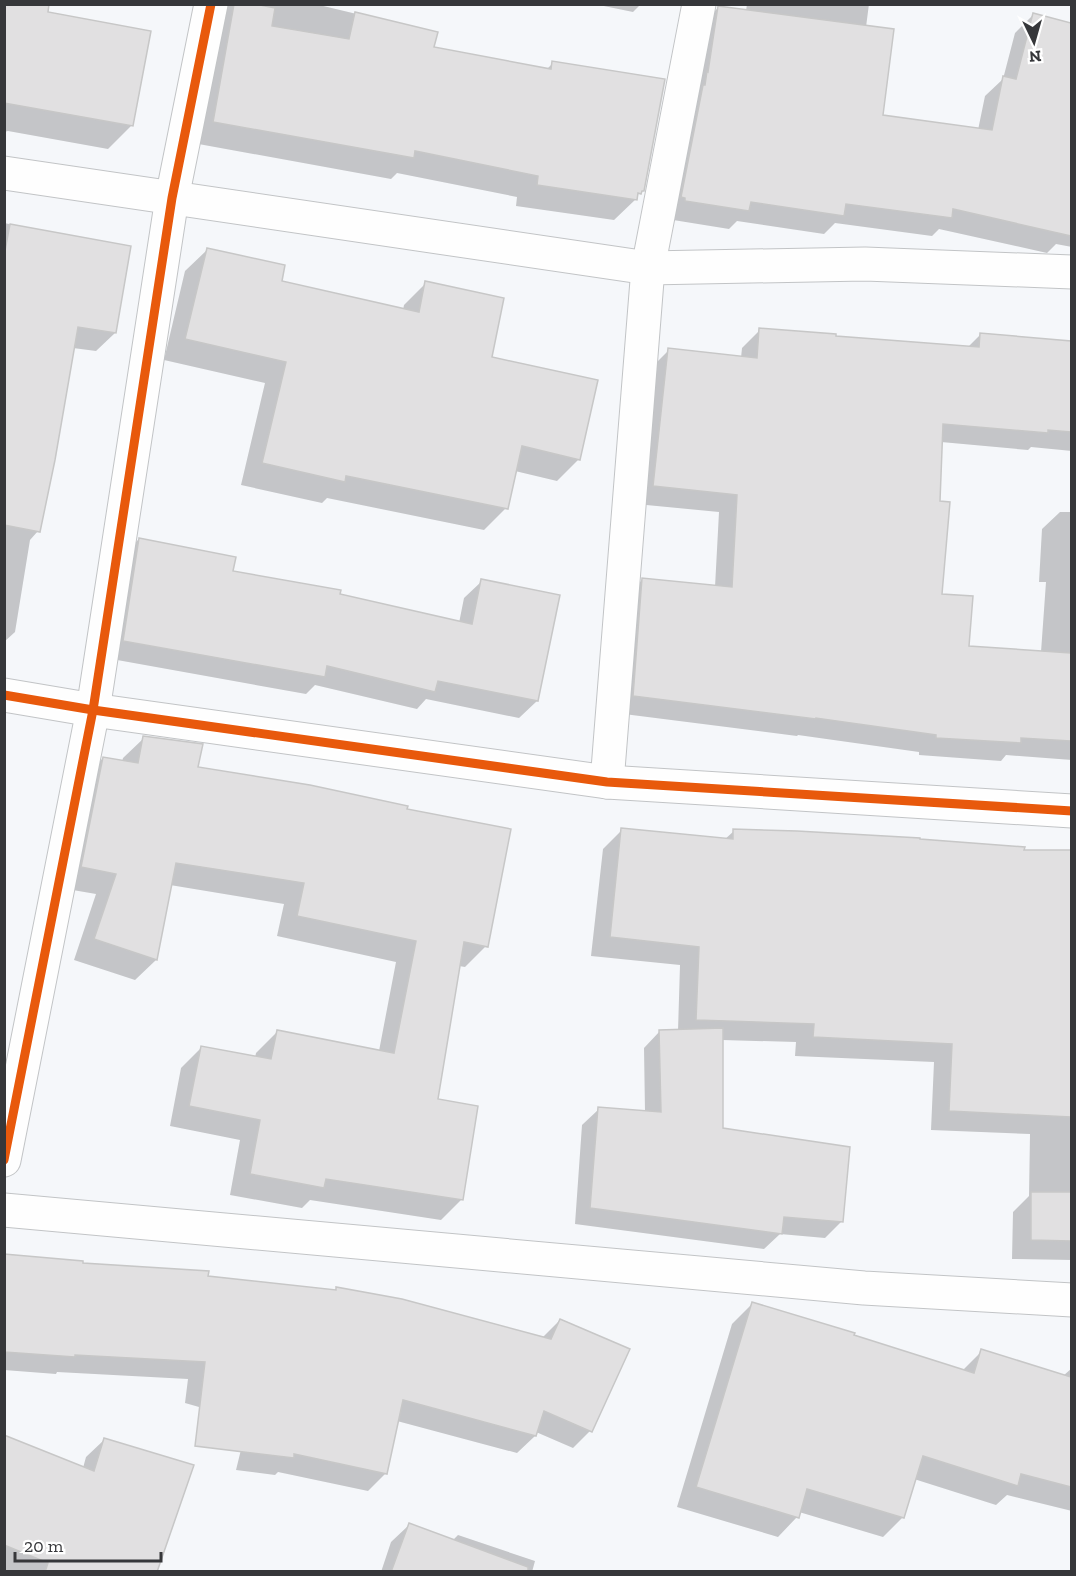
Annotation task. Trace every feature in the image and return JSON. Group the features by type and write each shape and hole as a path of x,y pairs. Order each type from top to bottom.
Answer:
{"street":[{"path":"4,1160 93,710 172,198 211,4"},
{"path":"607,782 648,268 699,4"},
{"path":"4,173 648,268 865,264 1071,273"},
{"path":"4,695 93,710 607,782 1071,811"},
{"path":"4,1210 864,1288 1071,1300"}],"building":[{"path":"4,4 49,4 48,12 151,31 133,126 4,103"},
{"path":"234,4 255,4 275,8 272,26 349,39 355,12 438,32 434,47 551,69 552,61 665,79 644,191 641,194 638,193 637,200 537,185 538,176 415,151 414,158 213,122"},
{"path":"718,6 894,29 883,115 992,130 1003,76 1016,79 1033,13 1071,23 1071,236 953,209 952,218 846,204 844,216 751,202 749,211 685,201 685,198 681,197 703,85 705,85 708,72"},
{"path":"10,224 131,246 116,333 78,327 40,532 4,525 4,256"},
{"path":"207,248 285,265 282,281 419,312 425,281 504,298 492,357 598,380 580,460 522,446 508,509 346,476 345,482 262,463 286,362 185,339"},
{"path":"759,328 979,347 980,333 1071,341 1071,432 1048,430 1048,433 943,424 940,501 950,502 942,594 973,596 969,646 1071,653 1071,741 1021,738 1021,743 936,738 936,735 816,718 633,696 642,578 732,587 737,495 653,486 668,348 757,358"},
{"path":"139,538 236,557 233,571 341,590 340,594 472,624 481,579 560,595 538,701 438,681 435,692 327,666 325,677 123,641"},
{"path":"143,736 203,744 198,767 310,785 408,806 407,809 511,829 488,947 464,942 438,1099 478,1106 463,1200 326,1179 324,1188 250,1174 260,1120 189,1106 201,1046 271,1059 277,1030 394,1053 416,941 297,916 304,883 176,863 157,960 94,939 116,874 81,867 103,757 138,763"},
{"path":"621,828 733,839 733,829 797,831 920,838 1025,847 1024,850 1071,850 1071,1117 949,1111 952,1044 813,1037 814,1024 696,1020 699,947 610,937"},
{"path":"723,1028 723,1128 850,1147 843,1222 784,1217 782,1234 590,1208 598,1107 661,1112 659,1030"},
{"path":"1031,1192 1071,1192 1071,1241 1031,1240"},
{"path":"4,1254 83,1261 83,1263 209,1271 208,1276 336,1290 336,1287 402,1299 551,1339 560,1319 630,1349 592,1432 544,1411 536,1436 403,1400 387,1474 294,1454 294,1458 195,1446 205,1362 4,1352"},
{"path":"752,1302 855,1333 854,1335 974,1373 981,1349 1071,1377 1071,1487 1021,1474 1018,1486 923,1456 904,1518 807,1489 799,1518 696,1487"},
{"path":"4,1435 94,1471 104,1438 194,1465 157,1572 45,1572 48,1563 4,1545"},
{"path":"409,1523 528,1567 528,1572 391,1572"}],"cycle path":[{"path":"4,1160 93,710 172,198 211,4"},
{"path":"4,695 93,710 607,782 1072,811"}]}
